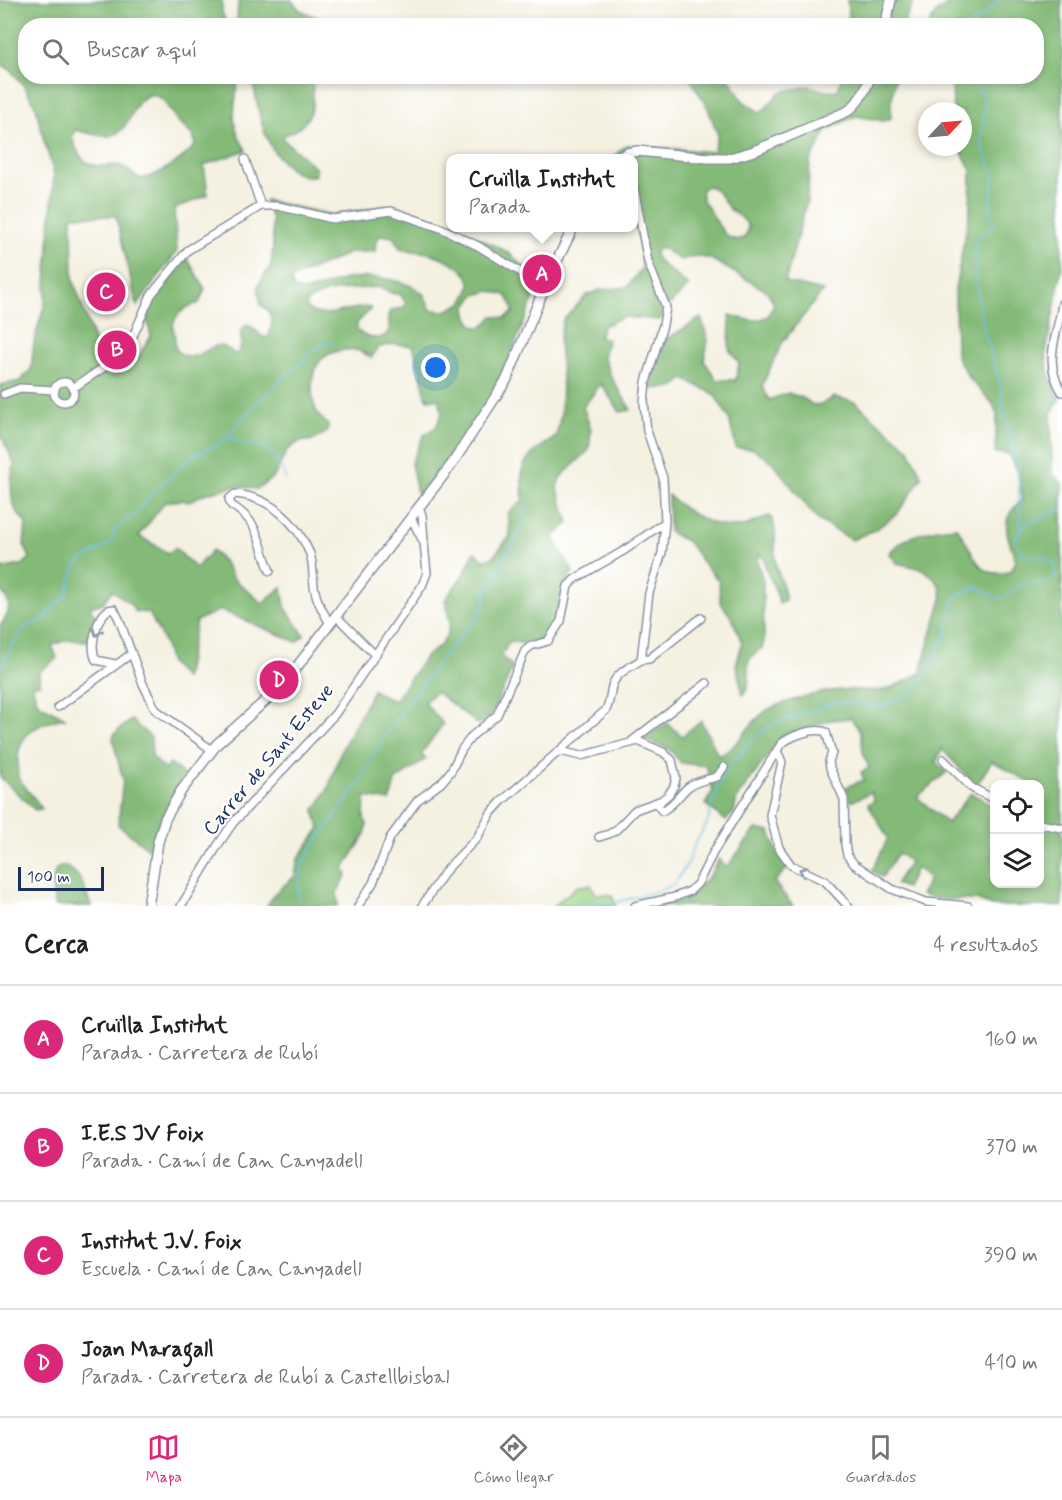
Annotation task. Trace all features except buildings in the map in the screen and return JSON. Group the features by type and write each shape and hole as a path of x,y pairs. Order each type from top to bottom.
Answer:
{"street":[{"path":"887,18 891,0"},
{"path":"630,154 638,151 708,158 740,156 848,111 856,105 868,84"},
{"path":"245,159 261,206"},
{"path":"73,388 106,366 130,343 151,295 188,250 261,206 278,206 333,219 392,211 446,230"},
{"path":"638,213 648,262 666,307 646,382 644,402 647,431 663,478 665,522 662,553 649,593 641,660"},
{"path":"449,232 478,246 532,279 539,281 548,279"},
{"path":"148,906 158,842 165,819 181,791 212,750 277,693 452,464 501,391 548,279 571,232"},
{"path":"532,279 543,291"},
{"path":"1062,303 1051,358 1054,376 1062,392"},
{"path":"64,383 73,388 73,396 65,402 57,399 55,390 58,385 64,383"},
{"path":"4,394 20,388 55,390"},
{"path":"270,572 253,522 231,505 229,499 235,494 247,495 275,508 294,526 310,555 315,590 321,609 375,655"},
{"path":"415,513 418,535 424,543"},
{"name":"Carrer de Sant Esteve","path":"181,906 233,823 334,714 422,586 427,573 422,515 415,513"},
{"path":"358,906 373,883 390,838 418,800 441,783 451,771 462,749 472,736 497,715 525,651 531,646 548,641 561,621 568,586 575,579 625,550 665,522"},
{"path":"400,532 406,531 418,535"},
{"path":"115,664 96,660 92,645 101,617 108,610 114,609 143,684 156,710 212,750"},
{"path":"422,906 447,868 477,838 491,813 502,801 606,710 611,688 617,676 641,660 650,659 701,618"},
{"path":"58,707 131,654"},
{"path":"630,743 706,684"},
{"path":"635,906 675,897 690,891 698,883 714,851 777,751 787,739 821,730 826,732 831,742 830,768 844,799 847,855 864,872 892,889 932,904 968,906"},
{"path":"560,751 581,756 638,741 663,752 672,760 676,778 669,794 658,806 662,811 672,806 689,786 717,777 724,767"},
{"path":"777,751 782,762 771,815 781,853 796,869 825,881 848,906"},
{"path":"943,759 969,786 990,798"},
{"path":"599,837 616,830 635,810 661,801"},
{"path":"1044,825 1062,828"}],"green space":[{"path":"0,0 222,0 224,18 18,18 18,79 0,63"},
{"path":"238,0 291,0 300,10 319,18 237,18"},
{"path":"847,0 915,0 906,18 849,18"},
{"path":"954,0 1062,0 1062,267 1046,352 1050,377 1060,400 1051,413 1052,474 1062,483 1062,906 992,906 976,900 936,899 921,895 929,878 916,868 906,888 895,884 910,862 898,853 882,877 872,871 888,838 868,804 874,801 871,792 851,802 846,787 864,780 861,772 869,768 863,752 861,733 851,718 831,720 782,736 737,798 734,812 726,821 705,804 713,791 706,766 681,763 669,749 642,739 667,723 682,736 701,721 720,756 735,744 761,715 778,705 830,691 883,690 921,673 942,599 940,586 932,576 922,569 897,563 889,553 911,537 928,531 956,527 981,567 997,573 1009,572 1016,562 1008,538 1007,520 1022,500 1020,476 1008,454 995,453 997,415 993,404 969,378 956,355 955,289 970,210 971,170 964,156 972,156 972,102 953,102 952,84 1044,84 1044,18 933,18 937,12"},
{"path":"23,84 237,84 234,114 236,130 246,150 204,165 208,195 174,209 177,251 137,306 116,216 72,216 73,279 102,363 113,377 137,359 151,336 145,311 187,258 205,289 199,303 182,311 174,322 176,349 180,354 195,356 215,346 227,348 234,354 238,353 241,346 241,330 247,325 253,327 265,338 269,336 272,327 271,318 268,311 261,305 258,286 271,265 273,246 272,220 265,200 332,215 387,206 446,224 446,232 465,232 493,244 514,257 531,277 537,290 500,381 476,420 425,491 417,492 411,463 424,435 436,427 442,413 439,399 427,399 413,346 394,344 379,347 371,358 359,351 345,350 337,351 320,361 314,372 312,394 316,411 328,425 327,432 314,440 299,442 288,449 274,477 257,489 236,486 207,493 187,502 183,500 165,502 139,536 168,553 175,548 196,568 212,550 225,563 233,578 262,603 282,587 285,607 304,635 297,642 220,610 196,621 185,679 170,663 164,642 149,613 136,612 130,604 112,590 103,603 90,607 96,618 89,641 68,640 52,645 57,658 39,672 40,684 32,685 38,703 65,718 32,730 22,742 19,751 18,775 42,809 35,810 0,777 0,625 9,608 7,599 0,590 0,569 22,565 30,558 24,545 26,523 16,511 12,500 11,482 14,463 0,433 0,385 20,381 31,369 34,342 45,302 54,174 36,107","holes":["149,95 163,100 176,119 194,137 195,145 191,150 162,171 140,178 121,166 103,166 86,162 72,138 75,130 105,136 117,133 127,123 138,104","381,235 393,237 400,248 444,258 462,270 467,275 470,286 462,303 446,311 431,310 424,295 415,288 386,279 364,277 346,279 311,290 298,290 293,287 291,280 295,277 352,252 375,252 376,241","378,287 394,294 400,294 406,303 404,307 390,311 389,330 382,337 373,338 357,330 357,323 371,309 369,307 326,314 311,312 306,307 308,301 325,293","490,291 506,295 512,305 513,313 505,318 493,316 483,327 473,325 466,308 475,295"]},
{"path":"253,84 312,84 312,106 307,119 303,125 283,136 284,140 316,168 316,175 302,175 283,163 268,141"},
{"path":"693,84 732,84 743,101 761,113 780,92 808,86 826,91 838,90 840,84 895,84 891,118 883,121 856,116 827,130 810,162 807,201 785,282 823,291 782,343 762,386 769,400 788,393 803,398 813,405 822,404 834,397 855,402 909,449 922,477 897,514 876,529 852,540 818,520 772,462 753,449 736,448 729,418 714,394 684,379 674,387 650,389 656,361 665,340 701,318 708,340 704,361 717,380 736,380 739,363 729,349 730,315 758,320 768,316 774,303 767,291 711,259 697,256 680,260 664,249 657,249 655,255 660,263 689,286 673,301 660,320 623,317 603,326 599,337 608,339 603,356 611,377 631,410 620,412 601,384 583,407 591,430 589,450 560,478 557,487 569,523 553,537 573,572 563,586 558,618 545,638 525,644 510,641 501,656 513,667 491,716 478,724 436,692 424,702 443,724 421,754 426,759 395,781 390,801 365,797 364,818 367,824 365,835 344,868 347,875 337,892 338,906 267,906 274,894 295,876 298,859 320,828 314,811 328,789 341,751 373,690 394,701 426,656 441,645 447,635 450,623 445,600 465,572 474,552 484,559 492,558 510,536 508,513 523,501 522,471 524,465 536,451 556,437 561,414 562,376 559,342 563,320 587,295 600,290 627,287 642,268 637,232 638,154 616,154 626,145 713,152 718,135 707,106","holes":["708,186 717,192 728,207 746,223 748,227 745,237 738,239 728,237 703,201 702,189"]},
{"path":"668,495 693,514 724,526 744,526 770,516 773,521 775,558 785,601 779,603 764,559 760,554 757,560 763,581 764,641 762,648 749,660 749,681 743,695 736,665 742,643 732,618 720,602 719,581 688,542 669,532"},
{"path":"131,720 151,737 152,757 166,770 170,763 185,776 159,823 151,851 118,825 123,780 113,740 114,734"},
{"path":"756,829 770,832 779,856 788,868 774,882 793,906 657,906 689,898 709,876 719,859 727,867"},
{"path":"63,866 79,877 91,906 56,906 53,892 54,878 56,869"},
{"path":"591,885 596,894 612,895 616,906 553,906 578,886"}],"waterway":[{"path":"980,18 999,0"},
{"path":"976,84 985,102 981,142 994,175 990,206 994,224 976,240 974,273 985,333 1000,383 1005,417 1017,462 1021,528"},
{"path":"0,667 21,632 26,627 45,619 54,606 66,596 74,569 79,562 109,544 113,540 113,530 134,516 152,493 193,455 217,445 228,437 243,417 288,373 303,362 309,352 330,342 334,343"},
{"path":"228,437 248,445 268,449 279,463 286,479"},
{"path":"297,906 301,865 359,784 382,738 449,649 482,613 494,574 514,543 528,504"},
{"path":"575,906 586,900 604,904 617,902 662,890 674,884 688,863 694,845 708,822 712,803 723,774 755,737 775,723 836,702 879,707 908,696 924,679 946,634 953,603 960,593 978,587 995,597 1002,598 1022,584 1052,580 1056,575 1054,564 1049,559 1028,556 1021,551 1015,539 1026,524 1062,509"}],"place":[{"name":"Cruïlla Institut","path":"542,274"},
{"name":"Institut J.V. Foix","path":"106,292"},
{"name":"I.E.S JV Foix","path":"117,350"},
{"name":"Joan Maragall","path":"279,680"}]}
